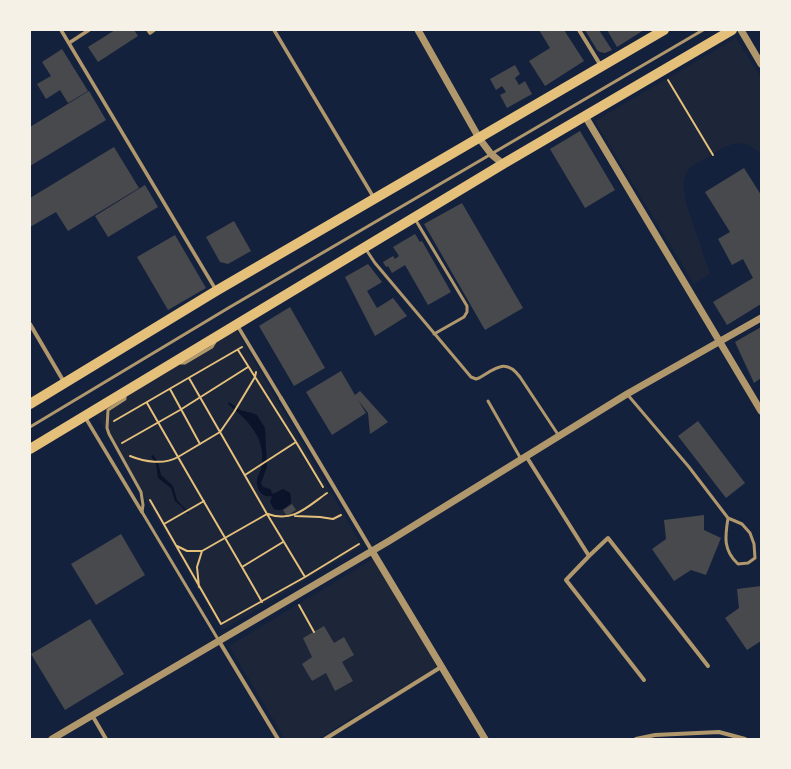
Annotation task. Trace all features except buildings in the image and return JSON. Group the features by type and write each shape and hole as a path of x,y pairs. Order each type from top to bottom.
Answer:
{"main road":[{"path":"30,404 216,291 664,30"},
{"path":"30,449 503,164 732,30"}],"street":[{"path":"61,30 216,291"},
{"path":"69,43 89,30"},
{"path":"149,31 154,30"},
{"path":"274,30 374,199"},
{"path":"418,30 479,138 491,154 503,164"},
{"path":"579,30 601,67"},
{"path":"741,30 761,64"},
{"path":"585,116 761,411"},
{"path":"52,739 372,551 627,394 761,318"},
{"path":"30,324 65,383"},
{"path":"237,325 485,739"},
{"path":"85,416 142,512"},
{"path":"524,458 589,556"},
{"path":"644,680 566,580 608,538 708,666"},
{"path":"219,641 278,739"},
{"path":"325,739 441,667"},
{"path":"92,716 106,739"},
{"path":"636,739 654,735 719,732 745,739"}],"lane":[{"path":"30,427 227,309 703,30"},
{"path":"414,218 467,306 467,312 464,317 434,334"},
{"path":"365,248 375,263 471,377 476,379 499,367 506,366 515,371 559,436"},
{"path":"125,392 125,399 108,410 107,425 109,434 141,492 143,505 142,512 219,641"},
{"path":"627,394 689,467 728,518 742,524 750,533 754,544 754,558 748,563 738,564 731,558 727,548 726,533 728,518"},
{"path":"488,401 524,458"}],"path":[{"path":"662,71 713,155"},
{"path":"107,425 248,344"},
{"path":"238,350 296,442 245,475"},
{"path":"119,444 180,410 259,361"},
{"path":"126,455 140,460 170,461 178,458 220,432 238,406 255,377 259,361"},
{"path":"189,378 283,542 305,577"},
{"path":"170,390 200,444"},
{"path":"147,403 262,602"},
{"path":"294,516 327,493"},
{"path":"148,496 221,624"},
{"path":"164,524 204,501"},
{"path":"176,546 187,551 202,551 267,514 278,518 294,516 320,516 332,519 340,514"},
{"path":"212,630 365,541"},
{"path":"242,567 283,542"},
{"path":"199,586 197,567 202,551"},
{"path":"294,597 314,632"}],"shaded area":[{"path":"736,38 761,78 761,154 746,144 733,144 694,165 688,170 684,177 684,194 686,203 710,274 694,284 595,121"},
{"path":"236,330 362,546 222,630 96,414"},
{"path":"229,402 240,410 257,415 265,428 267,467 261,483 263,487 270,489 273,494 283,489 290,493 291,503 283,509 274,509 270,502 272,496 266,496 259,490 257,481 262,463 261,445 253,429 242,416 228,404"},
{"path":"153,455 158,462 161,475 173,486 177,500 189,513 188,514 175,501 171,488 158,478 156,464 151,456"},
{"path":"373,559 438,666 317,739 285,739 229,646"}]}
